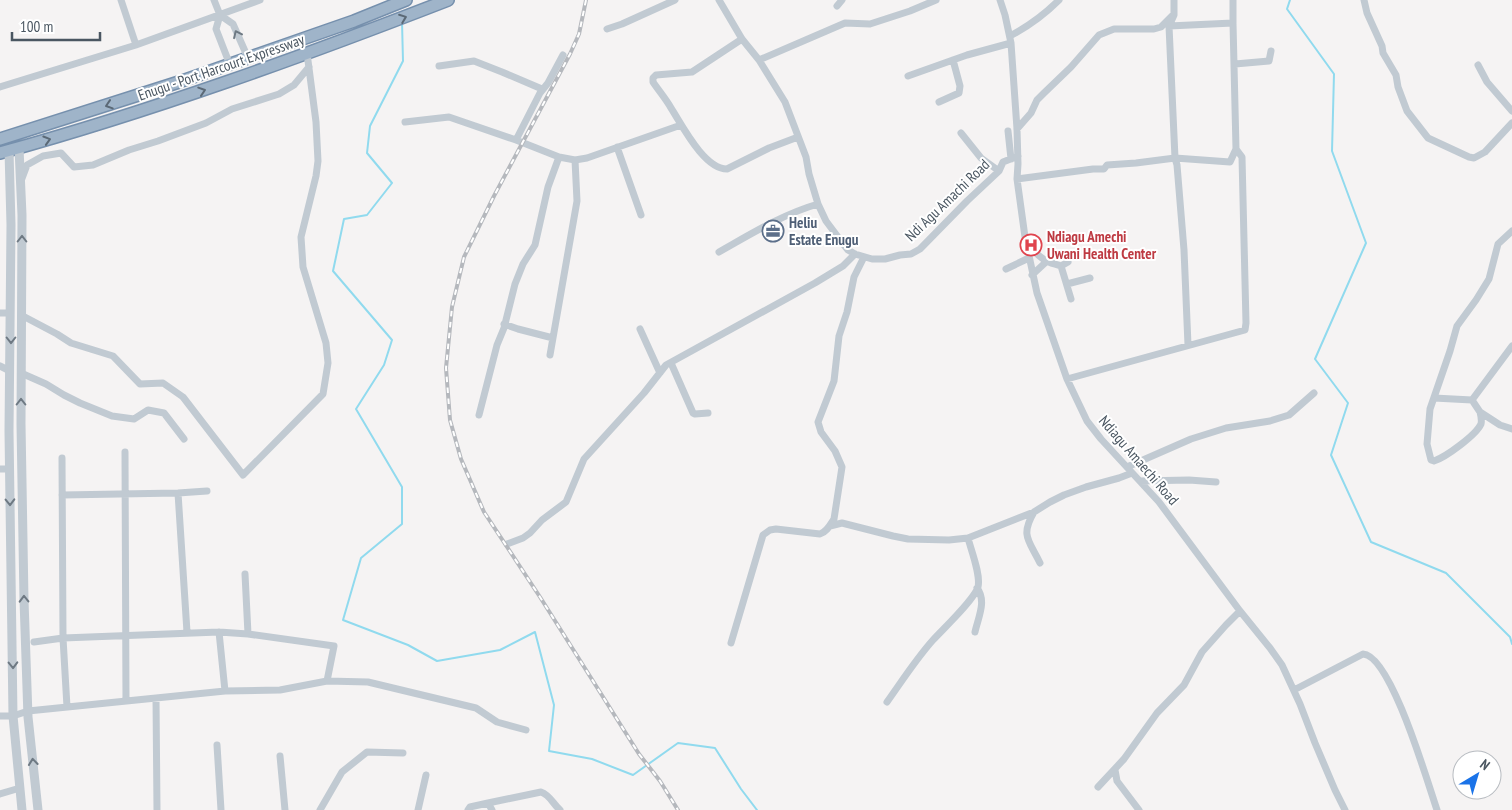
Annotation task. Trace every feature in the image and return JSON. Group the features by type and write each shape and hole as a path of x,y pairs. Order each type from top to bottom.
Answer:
{"highway":[{"path":"0,139 230,65 354,21 406,0"},
{"name":"Enugu - Port Harcourt Expressway","path":"9,151 222,84 448,0"}],"street":[{"path":"121,0 136,45"},
{"path":"214,0 220,15 233,24 248,58"},
{"path":"0,87 136,45 260,0"},
{"path":"607,29 674,0"},
{"name":"Ndi Agu Amachi Road","path":"719,0 742,39 759,60 785,102 806,157 818,204 826,221 848,250 855,254 864,258 885,259 900,254 911,254 920,249 999,171 1003,162 1014,157"},
{"path":"759,60 844,23 870,24 936,0"},
{"name":"Ndiagu Amaechi Road","path":"1000,0 1011,39 1017,129 1014,157 1025,237 1036,293 1067,380 1088,421 1101,439 1159,502 1282,665 1345,810"},
{"path":"908,76 1011,39 1043,16 1059,0"},
{"path":"1174,0 1174,14 1169,26 1175,158 1184,250 1188,345"},
{"path":"1017,180 1093,169 1102,170 1107,165 1113,164 1175,158 1230,162 1236,149 1233,0"},
{"path":"1364,0 1370,22 1382,46 1383,53 1396,75 1398,87 1407,111 1428,138 1468,156 1477,157 1485,152 1512,123"},
{"path":"1017,129 1031,113 1037,100 1099,36 1114,29 1154,29 1161,27 1174,14"},
{"path":"220,15 216,29 230,65"},
{"path":"1169,26 1234,23"},
{"path":"742,39 692,72 656,75 653,78 653,82 681,125 708,161 716,167 727,169 769,148 798,137"},
{"path":"1235,64 1269,61 1271,51"},
{"path":"21,315 71,343 112,356 140,384 163,383 183,397 243,475 322,394 328,363 326,342 303,267 301,237 318,161 316,122 307,53"},
{"path":"516,140 542,89 548,83 563,54"},
{"path":"939,102 959,93 960,86 953,60"},
{"path":"440,66 474,61 542,89"},
{"path":"1478,65 1487,82 1512,111"},
{"path":"38,810 28,711 24,600 21,424 21,184 27,165 44,156 61,153 74,167 94,165 129,150 158,142 206,123 232,109 279,94 294,85 309,66"},
{"path":"405,122 449,117 559,157 575,160 587,158 681,125"},
{"path":"1008,131 1014,157"},
{"path":"961,133 981,158 999,171"},
{"path":"617,147 641,215"},
{"path":"1067,380 1245,330 1246,285 1242,157 1236,149"},
{"path":"9,151 21,184"},
{"path":"9,151 11,225 9,423 13,716 22,810"},
{"path":"479,415 496,345 515,284 523,264 535,244 548,187 559,157"},
{"path":"550,356 577,201 575,160"},
{"path":"719,252 769,224 803,208 818,204"},
{"path":"1472,400 1480,412 1482,421 1477,430 1450,454 1432,461 1427,444 1429,417 1457,326 1489,279 1498,244 1512,231"},
{"path":"1025,237 1031,248 1046,262 1061,266 1068,262"},
{"path":"508,544 530,533 542,520 566,502 584,459 644,393 666,365 815,283 843,266 855,254"},
{"path":"731,643 763,535 766,531 776,528 820,534 824,533 830,526 835,514 842,467 835,452 821,432 818,422 834,381 840,336 854,277 864,258"},
{"path":"1006,269 1029,258"},
{"path":"1032,275 1046,262"},
{"path":"1061,266 1071,299"},
{"path":"1067,284 1090,278"},
{"path":"0,313 10,314"},
{"path":"504,324 553,338"},
{"path":"640,329 660,373"},
{"path":"1472,400 1512,346"},
{"path":"671,363 693,413 708,413"},
{"path":"0,366 10,371"},
{"path":"21,373 46,384 80,403 112,416 134,419 148,410 164,413 184,439"},
{"path":"830,526 842,523 908,539 949,540 968,538 1034,512 1064,495 1119,478 1130,470 1191,439 1226,428 1270,421 1289,415 1314,393"},
{"path":"1434,398 1472,400"},
{"path":"1480,412 1500,425 1512,429"},
{"path":"9,423 21,424"},
{"path":"125,452 126,700"},
{"path":"62,458 63,638 67,707"},
{"path":"0,469 10,469"},
{"path":"1140,481 1189,480 1216,482"},
{"path":"62,495 206,491"},
{"path":"178,493 188,632"},
{"path":"1034,512 1028,522 1026,533 1040,563"},
{"path":"835,514 842,523"},
{"path":"887,702 932,641 970,599 977,588 977,575 968,538"},
{"path":"245,574 248,634"},
{"path":"975,632 982,603 981,593 977,588"},
{"path":"1098,787 1135,745 1157,713 1184,686 1202,652 1240,611"},
{"path":"34,642 63,638 188,632 248,634 334,646 327,681"},
{"path":"219,632 225,691"},
{"path":"1294,690 1363,654 1368,654 1372,657 1385,675 1406,716 1437,810"},
{"path":"0,716 13,716 28,711 126,700 225,691 280,690 327,681 368,682 476,708 497,722 526,730"},
{"path":"156,698 157,810"},
{"path":"217,744 221,810"},
{"path":"320,810 342,772 367,752 403,753"},
{"path":"280,756 285,810"},
{"path":"1114,770 1117,781 1138,810"},
{"path":"418,810 426,775"},
{"path":"0,794 20,788"},
{"path":"468,810 470,807 490,807 541,792 546,793 560,810"}],"waterway":[{"path":"1290,0 1287,9 1334,74 1332,151 1366,243 1315,359 1348,403 1331,455 1371,542 1446,573 1510,637 1512,644"},
{"path":"402,22 403,61 370,126 367,153 392,183 367,215 344,219 333,271 392,340 384,365 356,409 402,487 402,524 361,558 343,620 408,645 437,661 500,650 535,632 554,705 549,751 592,759 633,775 678,743 715,748 757,810"}],"railway":[{"path":"586,0 579,34 570,54 494,196 464,257 452,307 446,368 450,420 461,459 484,512 639,754 660,781 678,810"}],"place":[{"name":"Heliu Estate Enugu","path":"773,231"},
{"name":"Ndiagu Amechi Uwani Health Center","path":"1031,245"}]}
